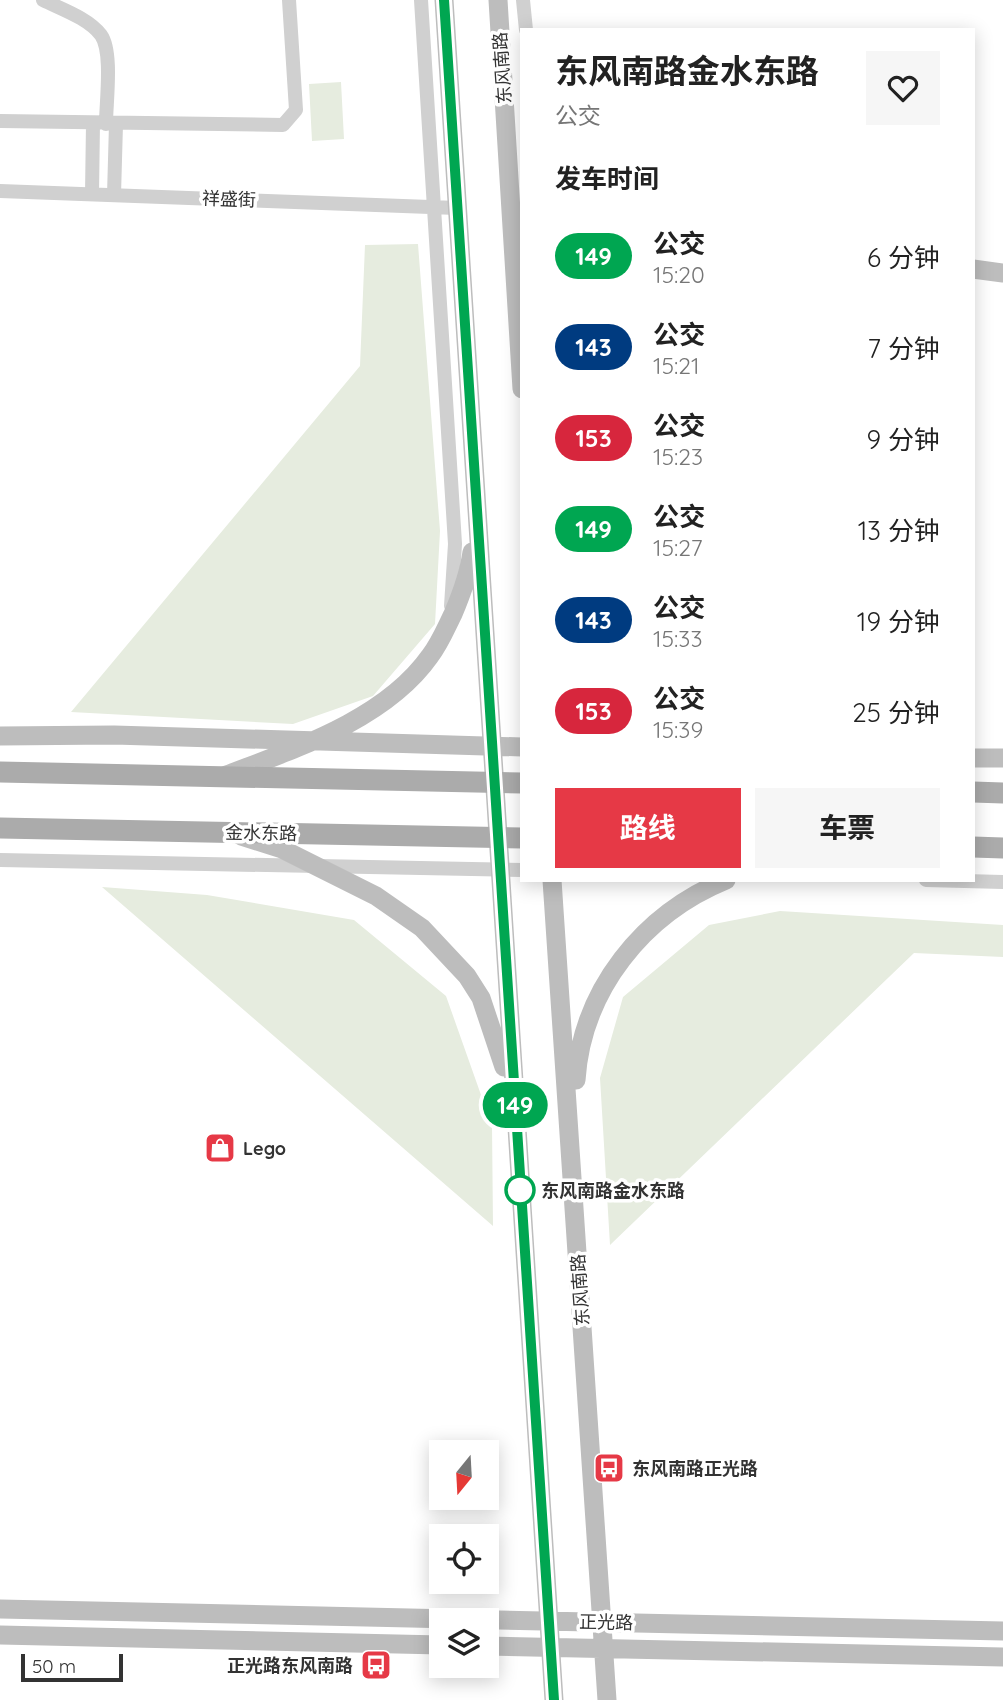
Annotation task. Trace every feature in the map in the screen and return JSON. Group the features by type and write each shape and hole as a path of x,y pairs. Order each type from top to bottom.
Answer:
{"main road":[{"path":"444,0 554,1700"},
{"path":"499,0 520,239"},
{"name":"东风南路","path":"499,0 520,354"},
{"path":"975,269 1003,273"},
{"path":"223,777 309,741 373,709 393,695 430,657 451,618 469,572 477,520"},
{"path":"0,736 114,735 520,747"},
{"path":"975,758 1003,758"},
{"path":"0,772 520,783"},
{"path":"975,792 1003,793"},
{"name":"金水东路","path":"0,828 520,838"},
{"path":"230,832 282,849 376,896 422,928 459,967 481,998 492,1025 514,1103"},
{"path":"975,847 1003,848"},
{"name":"东风南路","path":"552,882 607,1700"},
{"path":"571,1154 578,1057 594,1004 608,977 644,934 685,902 722,882"},
{"name":"正光路","path":"0,1609 1003,1631"},
{"path":"0,1635 429,1645"},
{"name":"正光路","path":"499,1646 1003,1657"}],"street":[{"path":"44,0 81,20 101,35 107,51 105,124 114,195"},
{"path":"0,121 283,125 296,110 289,0"},
{"path":"421,0 455,544 451,618"},
{"path":"523,0 526,28"},
{"path":"92,194 105,124"},
{"name":"祥盛街","path":"0,191 457,208"},
{"path":"0,860 520,870"},
{"path":"975,881 1003,882"}],"shaded area":[{"path":"341,82 344,139 312,141 309,84"},
{"path":"418,244 440,531 435,624 373,696 293,724 71,712 360,366 365,245"},
{"path":"102,887 207,895 354,920 446,996 492,1126 493,1226"},
{"path":"780,911 1003,925 1003,957 914,953 610,1245 600,1078 623,997 709,925"}],"bus line":[{"name":"149","path":"444,0 554,1700"}],"place":[{"name":"Lego","path":"220,1148"},
{"name":"东风南路金水东路","path":"520,1190"},
{"name":"东风南路正光路","path":"609,1468"},
{"name":"正光路东风南路","path":"376,1665"}]}
